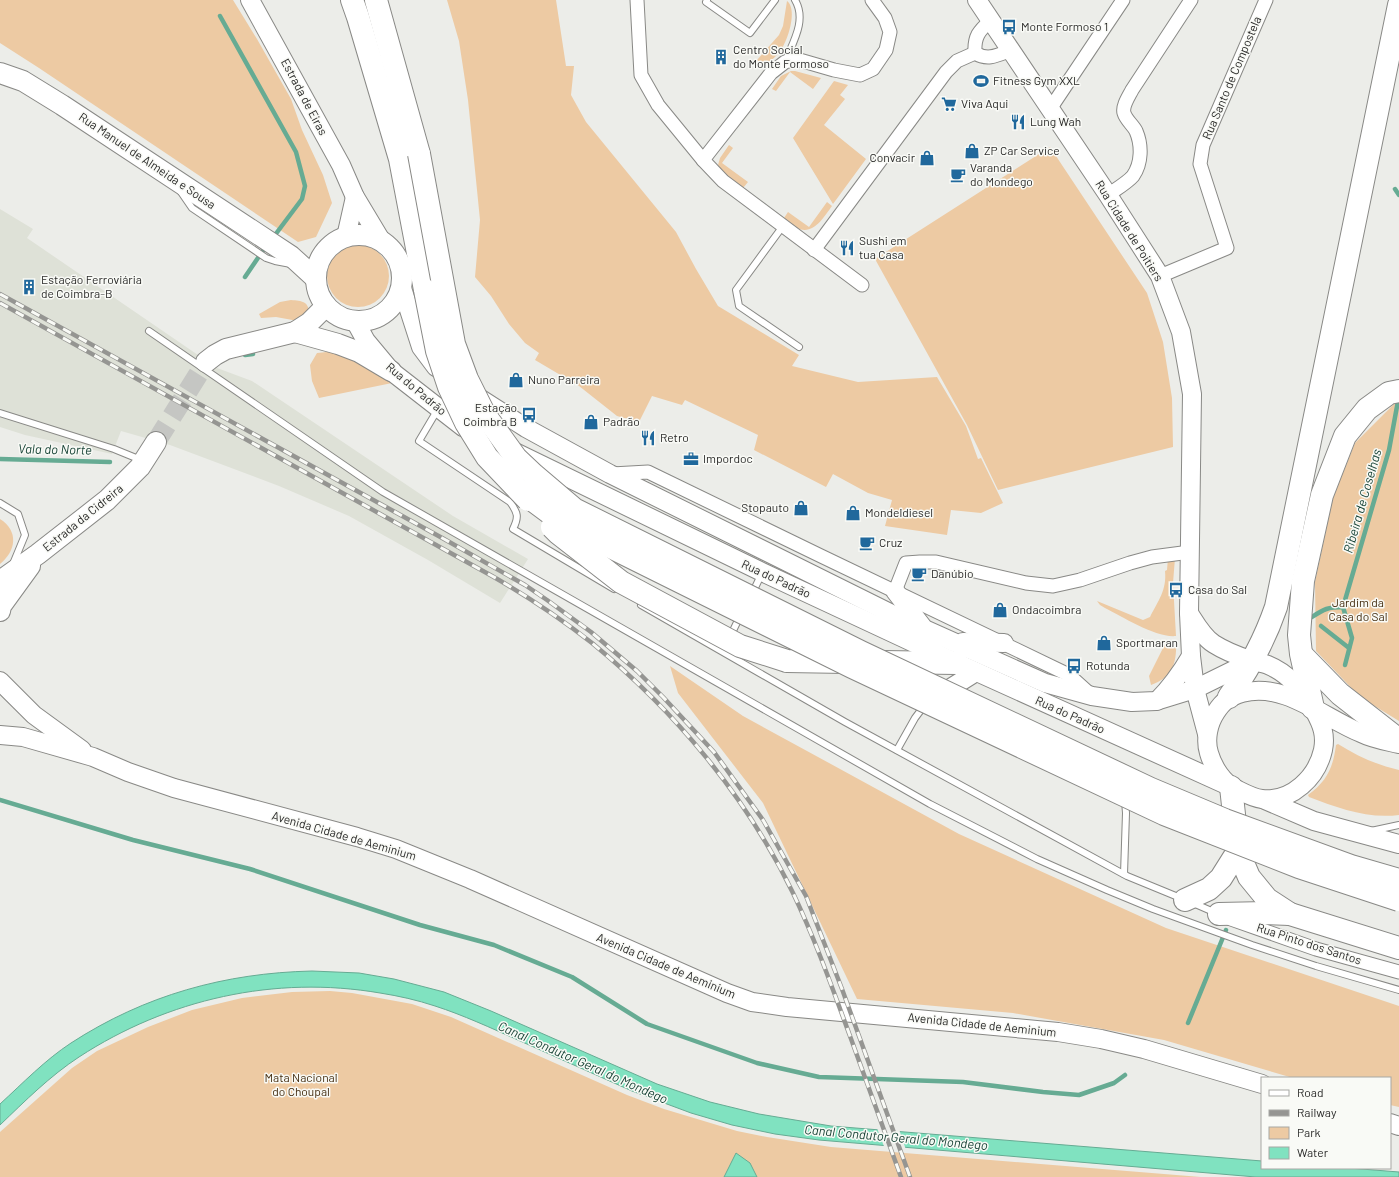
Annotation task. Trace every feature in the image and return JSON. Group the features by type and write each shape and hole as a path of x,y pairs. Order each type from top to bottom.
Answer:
{"highway":[{"path":"352,0 409,156 437,351 449,387 466,423 487,456 558,533 621,582 740,646 787,661 966,668"},
{"path":"376,0 409,156 454,344 467,380 485,415 500,438 516,458 534,475 574,509 861,652 1151,789 1225,820 1351,866 1399,880"},
{"path":"1229,697 1242,679 1252,661 1267,632 1276,607 1399,5"},
{"path":"1313,708 1301,654 1299,635 1303,581 1322,495 1345,436 1367,409 1389,393 1399,391"},
{"path":"519,490 566,525 852,667 1157,811 1299,867 1399,900"},
{"path":"1301,654 1340,694 1399,740"},
{"path":"1231,787 1238,851 1249,877 1267,899 1290,914 1399,948"},
{"path":"1185,900 1209,889 1221,878 1238,851"},
{"path":"1351,866 1399,872"},
{"path":"1219,914 1290,914"}],"main road":[{"name":"Estrada de Eiras","path":"250,0 341,165 355,197 382,242"},
{"name":"Rua Cidade de Poitiers","path":"977,0 1108,195 1160,276 1181,332 1192,394 1189,613 1196,689 1207,734"},
{"name":"Rua Manuel de Almeida e Sousa","path":"0,73 23,81 56,101 293,262"},
{"path":"346,237 355,197"},
{"path":"206,362 226,349 302,334 351,320 368,320 380,316 390,308 397,298 401,285 401,273 398,260 391,250 382,242 370,237 358,235 346,237 331,246 322,257 317,268 293,262"},
{"path":"293,262 322,257"},
{"path":"293,262 316,287 319,297 326,306 335,314 351,320"},
{"name":"Rua do Padrão","path":"401,285 421,348 436,367 480,399 521,425 610,474 805,572 923,628 1045,683 1092,696 1132,702 1156,701 1196,689 1252,661"},
{"path":"302,334 310,322 326,306"},
{"name":"Rua do Padrão","path":"351,320 391,371 463,427 762,572 966,668 1231,787"},
{"path":"302,334 338,344 359,352 391,371"},
{"name":"Estrada da Cidreira","path":"5,578 104,503 128,480 144,461 156,442"},
{"name":"Estrada da Cidreira","path":"0,611 1,606 38,554"},
{"path":"894,591 923,628"},
{"path":"1189,613 1200,630 1213,643 1230,653 1267,665 1284,673 1298,687 1313,708 1323,726 1325,735 1321,760 1315,772 1296,790 1282,797 1262,799"},
{"path":"954,642 1004,643"},
{"path":"1156,701 1170,688 1192,656"},
{"path":"942,694 966,668"},
{"name":"Avenida Cidade de Aeminium","path":"0,681 34,715 93,757"},
{"path":"1399,744 1360,733 1313,708 1282,694 1267,690 1251,690 1229,697 1214,715 1207,734 1207,747 1211,759 1217,770 1231,787 1314,821 1399,844"},
{"name":"Avenida Cidade de Aeminium","path":"0,735 23,737 93,757 128,772 174,788 357,837 410,854 470,879 726,993 752,1002 787,1007 1058,1032 1144,1049 1261,1084"}],"street":[{"path":"637,0 641,75 658,105 703,160 723,181 862,285"},
{"path":"703,160 771,73 785,62 796,59 834,70 860,75 872,69 886,50 890,32 885,18 872,0"},
{"path":"1050,109 1123,0"},
{"path":"1108,195 1133,176 1140,160 1140,144 1136,131 1124,112 1126,102 1132,90 1191,0"},
{"name":"Rua Santo de Compostela","path":"1160,276 1227,248 1200,164 1203,145 1266,0"},
{"path":"975,53 974,41 980,30 991,20"},
{"path":"975,53 982,57 993,57 1010,50"},
{"path":"814,250 946,72 957,61 975,53"},
{"path":"610,474 648,472 1069,675 1092,696"},
{"path":"894,591 906,563 936,562 1026,583 1053,586 1080,580 1130,562 1152,557 1190,552"},
{"name":"Rua Pinto dos Santos","path":"1219,914 1316,949 1399,972"}],"lane":[{"path":"707,0 706,2 750,34 775,0"},
{"path":"785,62 799,28 799,8 795,0"},
{"path":"783,226 736,290 738,306 800,347"},
{"path":"149,331 383,492 930,804 1043,862 1107,890 1199,927 1316,966 1399,990"},
{"path":"438,408 419,441 510,502 517,511 517,522 513,529 623,594"},
{"path":"0,413 114,449 144,461"},
{"path":"0,503 18,514 25,535 5,578"},
{"path":"722,652 762,572"},
{"path":"636,602 897,750 1124,874 1219,914"},
{"path":"897,750 915,718 924,706 942,694 1120,780 1124,786 1126,813 1124,874"},
{"path":"1358,834 1399,825"}],"shaded area":[{"path":"0,209 33,229 27,238 217,368 252,381 453,516 528,559 500,603 428,560 349,516 279,486 170,445 121,431 112,454 25,435 0,427"}],"green space":[{"path":"0,0 233,0 291,99 302,130 323,175 332,203 316,237 298,242 0,43"},
{"path":"447,0 556,0 566,66 574,66 571,95 586,122 676,232 718,306 799,355 792,366 858,382 937,377 966,426 978,459 981,458 1003,503 981,513 951,510 947,535 885,526 892,500 868,493 833,474 826,487 754,450 758,435 685,400 682,405 652,396 639,422 617,416 579,386 535,360 539,353 525,343 509,324 491,296 475,277 480,220 468,100 459,41"},
{"path":"787,1 792,12 790,29 780,52 764,66 757,60 779,35 783,26"},
{"path":"791,71 821,78 813,89 790,72 776,91 772,89 781,76"},
{"path":"834,81 848,85 840,95 845,99 824,125 866,159 833,204 793,138"},
{"path":"729,145 733,148 722,163 748,182 743,188 724,174 718,165 720,158"},
{"path":"1050,147 1147,293 1163,342 1172,398 1173,447 998,490 967,425 875,259"},
{"path":"827,202 832,206 818,224 808,229 803,230 797,228 784,218 788,212 809,227"},
{"path":"358,245 375,250 380,254 384,259 389,276 384,293 380,298 375,302 358,307 341,302 336,298 332,293 327,276 332,259 336,254 341,250"},
{"path":"291,300 304,302 308,306 309,314 298,321 276,317 261,318 259,314 280,302"},
{"path":"328,348 357,358 392,383 319,398 312,381 310,365 317,353 327,352"},
{"name":"Jardim da Casa do Sal","path":"1394,404 1399,404 1399,721 1360,697 1316,651 1315,582 1333,498 1355,443"},
{"path":"0,519 10,529 13,535 13,541 9,553 0,564"},
{"path":"1168,558 1175,558 1173,583 1176,636 1159,634 1149,630 1105,608 1097,601 1143,620 1150,617 1165,584 1165,571 1167,570"},
{"path":"1176,643 1174,664 1168,674 1158,682 1151,685 1149,676 1164,646 1166,644"},
{"path":"670,666 743,716 959,834 1166,928 1399,1006 1399,1107 1391,1105 1391,1077 1290,1077 1164,1040 1013,1013 857,999 763,803 678,693"},
{"path":"1338,744 1367,760 1399,770 1399,815 1387,816 1353,812 1309,797 1308,795 1320,785 1328,773 1333,761 1336,745"},
{"name":"Mata Nacional do Choupal","path":"330,991 352,993 412,1004 451,1017 627,1095 664,1109 737,1131 831,1147 1201,1177 0,1177 0,1132 72,1068 97,1051 148,1027 192,1010 242,998 292,992"}],"water":[{"name":"Canal Condutor Geral do Mondego","path":"312,971 359,973 394,979 444,992 657,1084 710,1102 759,1114 831,1126 1261,1161 1261,1169 1362,1169 1399,1172 1399,1177 1256,1177 819,1140 775,1134 732,1125 691,1113 632,1091 456,1013 394,995 341,988 301,987 262,990 224,996 149,1020 113,1037 68,1064 38,1089 0,1125 0,1104 52,1057 71,1043 99,1026 157,1000 187,990 248,976"},
{"path":"736,1153 750,1163 757,1177 724,1177"}],"pier":[{"path":"877,1128 899,1129 906,1150 885,1149"}],"waterway":[{"path":"220,16 296,152 305,186 302,199 272,239"},
{"path":"1395,189 1399,195"},
{"path":"245,277 266,246"},
{"path":"245,355 253,354 252,351"},
{"name":"Ribeira de Coselhas","path":"1343,607 1389,450 1398,401"},
{"name":"Vala do Norte","path":"0,459 110,462"},
{"path":"1312,617 1326,609 1343,607 1352,638 1345,665"},
{"path":"1321,626 1349,648"},
{"path":"0,800 133,840 250,869 420,925 494,945 572,977 647,1024 757,1063 819,1077 963,1082 1079,1095 1114,1083 1125,1075"},
{"path":"1188,1023 1226,930"}],"tunnel":[{"path":"156,442 206,362"}],"railway":[{"path":"0,294 525,585 591,632 637,671 714,752 763,820 806,896 842,989 910,1177"},
{"path":"0,303 531,599 592,643 623,669 652,697 680,726 731,789 774,857 793,893 830,981 901,1177"}],"place":[{"name":"Monte Formoso 1","path":"1009,27"},
{"name":"Centro Social do Monte Formoso","path":"721,57"},
{"name":"Fitness Gym XXL","path":"981,81"},
{"name":"Viva Aqui","path":"949,104"},
{"name":"Lung Wah","path":"1018,122"},
{"name":"ZP Car Service","path":"972,151"},
{"name":"Convacir","path":"927,158"},
{"name":"Varanda do Mondego","path":"958,175"},
{"name":"Sushi em tua Casa","path":"847,248"},
{"name":"Estação Ferroviária de Coimbra-B","path":"29,287"},
{"name":"Nuno Parreira","path":"516,380"},
{"name":"Estação Coimbra B","path":"529,415"},
{"name":"Padrão","path":"591,422"},
{"name":"Retro","path":"648,438"},
{"name":"Impordoc","path":"691,459"},
{"name":"Stopauto","path":"801,508"},
{"name":"Mondeldiesel","path":"853,513"},
{"name":"Cruz","path":"867,543"},
{"name":"Danúbio","path":"919,574"},
{"name":"Casa do Sal","path":"1176,590"},
{"name":"Ondacoimbra","path":"1000,610"},
{"name":"Sportmaran","path":"1104,643"},
{"name":"Rotunda","path":"1074,666"}]}
